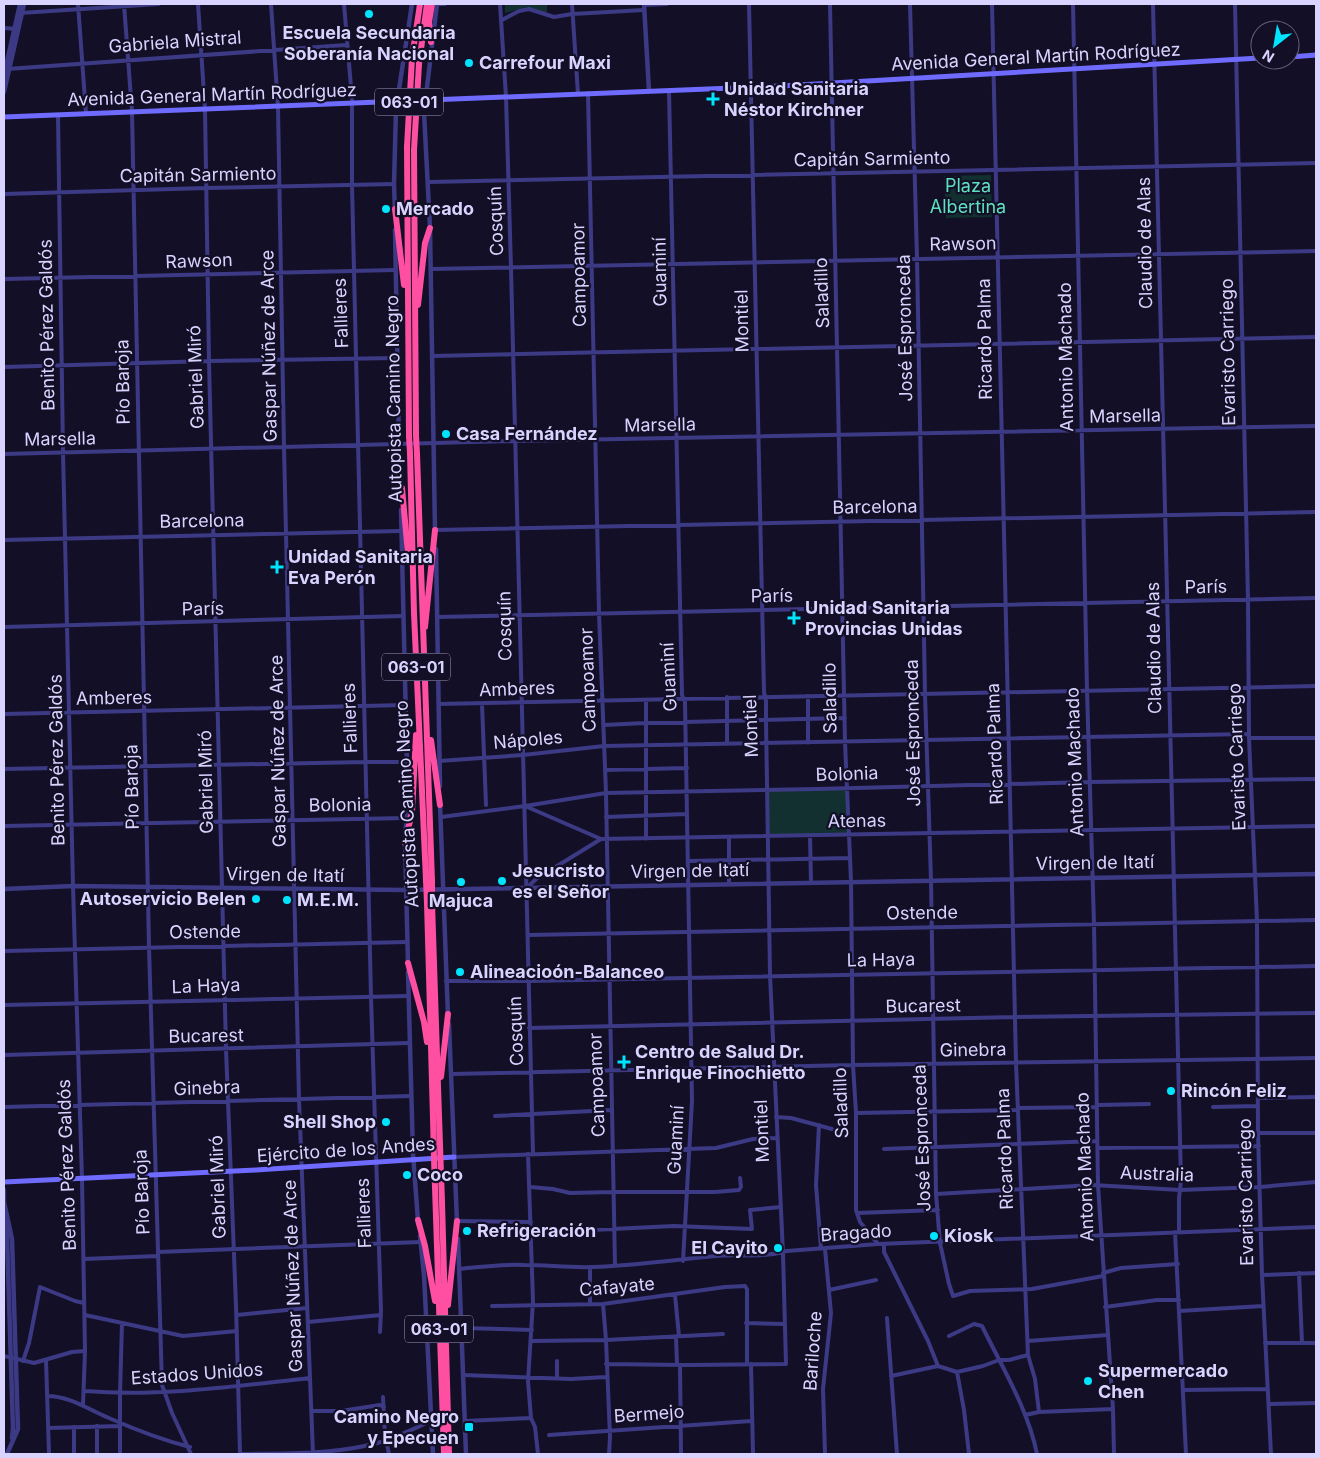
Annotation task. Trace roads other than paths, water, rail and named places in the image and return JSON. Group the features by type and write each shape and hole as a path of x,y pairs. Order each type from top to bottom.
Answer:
{"highway":[{"name":"Autopista Camino Negro","path":"413,436 408,357 407,147 412,58 420,4"},
{"name":"Autopista Camino Negro","path":"427,4 419,64 414,150 415,331 413,454 414,613 429,881"},
{"path":"431,42 429,22 432,4"},
{"path":"395,209 404,284 408,357"},
{"path":"415,331 425,243 430,228"},
{"name":"Autopista Camino Negro","path":"413,454 426,710 432,1084 437,1115"},
{"path":"402,488 414,613"},
{"path":"423,646 435,530"},
{"path":"426,710 440,805"},
{"path":"405,843 412,812 418,711"},
{"name":"Autopista Camino Negro","path":"429,903 437,1115 439,1337 444,1454"},
{"path":"408,963 424,1022 432,1084"},
{"path":"437,1115 448,1014"},
{"name":"Autopista Camino Negro","path":"439,1203 449,1454"},
{"path":"418,1220 431,1280 439,1337"},
{"path":"446,1353 449,1290 457,1221"},
{"path":"447,1387 454,1454"}],"main road":[{"path":"1300,56 1316,55"},
{"name":"Avenida General Martín Rodríguez","path":"4,117 669,91 1250,59"},
{"name":"Ejército de los Andes","path":"4,1182 232,1171 454,1157"}],"street":[{"path":"20,4 20,13"},
{"path":"4,92 6,72 20,13 24,4"},
{"path":"78,4 86,114"},
{"path":"20,13 159,4"},
{"name":"Gabriel Miró","path":"198,4 205,109 220,821 240,1454"},
{"name":"Gaspar Núñez de Arce","path":"271,4 278,107 299,1099 312,1453"},
{"name":"Fallieres","path":"344,4 351,104 366,818 380,1332"},
{"path":"412,4 396,102 394,184 395,270 408,762 408,807 405,843 409,1044 413,1159 421,1242 433,1454"},
{"path":"445,4 437,4 431,42 424,123 429,182 440,805 466,1454"},
{"name":"Cosquín","path":"500,4 509,180 532,1114 530,1187 533,1305 529,1377 531,1418 535,1427 538,1454"},
{"path":"572,4 578,94"},
{"path":"502,20 520,11 529,9 554,17 668,4"},
{"name":"Montiel","path":"748,4 764,692 767,744 770,975 776,1138 783,1253 786,1364 749,1364"},
{"name":"Saladillo","path":"830,4 830,83 845,742 853,974 852,1021 856,1113 857,1214"},
{"name":"José Espronceda","path":"910,4 919,346 926,739 930,833 934,1112 936,1194 940,1243 952,1295 970,1291 1024,1289"},
{"name":"Ricardo Palma","path":"992,4 1002,519 1014,925 1016,1063 1028,1355 1035,1379 1039,1412"},
{"name":"Antonio Machado","path":"1074,4 1081,430 1094,924 1098,1185 1114,1454"},
{"name":"Claudio de Alas","path":"1153,4 1180,1146 1180,1190 1177,1232 1186,1454"},
{"name":"Evaristo Carriego","path":"1235,4 1248,600 1249,736 1258,968 1258,1133 1262,1306 1271,1454"},
{"name":"Pío Baroja","path":"124,5 132,112 151,1051 160,1332 163,1391 192,1454"},
{"path":"644,6 649,91"},
{"path":"4,28 16,29"},
{"name":"Gabriela Mistral","path":"6,72 128,59 346,45"},
{"name":"Guaminí","path":"669,91 682,695 684,699 686,744 692,1070 688,1192 683,1261"},
{"name":"Campoamor","path":"588,93 599,614 606,793 615,1266"},
{"name":"Benito Pérez Galdós","path":"58,115 59,278 70,768 84,1259 85,1391 83,1405"},
{"name":"Capitán Sarmiento","path":"429,182 671,176 833,175 1316,163"},
{"name":"Capitán Sarmiento","path":"4,194 394,184"},
{"name":"Rawson","path":"431,268 511,268 1316,250"},
{"name":"Rawson","path":"4,280 395,270"},
{"path":"432,356 595,354 1316,337"},
{"path":"4,367 209,360 397,358"},
{"name":"Marsella","path":"4,454 514,441 1316,426"},
{"name":"Barcelona","path":"435,530 1316,512"},
{"name":"Barcelona","path":"4,540 401,531"},
{"name":"París","path":"437,618 1316,598"},
{"name":"París","path":"4,627 403,616"},
{"name":"Amberes","path":"439,704 1316,686"},
{"path":"808,696 808,743"},
{"path":"727,698 727,744"},
{"path":"646,700 646,838"},
{"name":"Amberes","path":"4,714 405,704"},
{"path":"482,704 486,805"},
{"path":"604,725 646,722 845,718"},
{"name":"Nápoles","path":"439,762 604,746 1089,736 1316,738"},
{"path":"4,769 408,762"},
{"path":"605,770 686,768"},
{"name":"Bolonia","path":"441,816 525,806 606,793 928,785 1316,779"},
{"path":"525,806 601,839"},
{"path":"606,817 687,814"},
{"name":"Bolonia","path":"4,826 407,818"},
{"name":"Atenas","path":"601,839 849,836 1011,831 1316,826"},
{"path":"810,836 811,882"},
{"path":"729,838 729,884"},
{"path":"527,888 536,879 601,839"},
{"path":"688,861 850,858"},
{"name":"Virgen de Itatí","path":"4,889 73,886 406,890 1316,874"},
{"name":"Ostende","path":"528,935 1316,920"},
{"name":"Ostende","path":"4,951 407,942"},
{"name":"La Haya","path":"446,980 528,981 1316,966"},
{"name":"La Haya","path":"4,1005 408,996"},
{"name":"Bucarest","path":"529,1028 1015,1017 1316,1013"},
{"name":"Bucarest","path":"4,1055 409,1044"},
{"name":"Ginebra","path":"451,1074 853,1065 1316,1058"},
{"name":"Ginebra","path":"4,1107 411,1096"},
{"path":"1258,1098 1316,1097"},
{"path":"856,1113 1149,1104"},
{"path":"1213,1107 1258,1106"},
{"path":"494,1116 612,1110"},
{"path":"776,1117 791,1118 832,1129"},
{"name":"Bariloche","path":"819,1125 816,1185 831,1313 823,1389 826,1454"},
{"path":"1258,1133 1316,1133"},
{"name":"Ejército de los Andes","path":"454,1157 722,1148 753,1139 776,1138"},
{"path":"884,1149 1097,1141"},
{"path":"1098,1148 1259,1146"},
{"path":"530,1187 553,1188 570,1193 739,1190 741,1187 740,1178"},
{"name":"Australia","path":"936,1194 1098,1185 1180,1190 1260,1187 1316,1182"},
{"path":"4,1190 11,1232 8,1266"},
{"path":"531,1232 686,1226 752,1229 750,1210 781,1207"},
{"path":"878,1244 860,1222 857,1214 938,1210"},
{"path":"4,1220 18,1428 7,1454"},
{"path":"457,1221 531,1222"},
{"name":"Bragado","path":"459,1268 523,1265 615,1266 683,1261 714,1256 749,1256 878,1244 1316,1227"},
{"path":"84,1259 421,1242"},
{"path":"884,1245 884,1252 928,1341 938,1366"},
{"path":"1024,1289 1103,1275 1122,1268 1178,1264"},
{"path":"590,1267 590,1304"},
{"path":"1299,1273 1302,1343"},
{"path":"1262,1275 1316,1273"},
{"path":"829,1290 876,1280"},
{"name":"Cafayate","path":"492,1306 603,1304 725,1287 745,1286 747,1289 746,1323"},
{"path":"23,1361 29,1343 40,1287 84,1303"},
{"path":"675,1295 681,1454"},
{"path":"1105,1308 1157,1300 1179,1300"},
{"path":"603,1304 610,1431 609,1454"},
{"path":"1179,1311 1262,1306"},
{"path":"237,1315 307,1308"},
{"path":"85,1315 160,1332 187,1336 236,1331"},
{"path":"308,1322 381,1315"},
{"path":"887,1318 897,1454"},
{"path":"120,1454 122,1323"},
{"path":"753,1454 746,1323 785,1324"},
{"path":"949,1336 974,1324 982,1326 1025,1415 1037,1454"},
{"path":"462,1328 532,1330"},
{"path":"532,1341 606,1340 723,1334"},
{"path":"1028,1341 1108,1335"},
{"path":"1265,1344 1316,1343"},
{"path":"4,1356 34,1363 72,1352 85,1351"},
{"path":"891,1376 938,1366 957,1372 999,1360 1009,1360 1028,1355"},
{"path":"46,1360 49,1454"},
{"path":"557,1361 557,1378"},
{"path":"606,1364 749,1364"},
{"path":"957,1372 969,1454"},
{"path":"463,1375 557,1378 606,1377"},
{"name":"Estados Unidos","path":"85,1391 120,1393 163,1391 238,1386 310,1378"},
{"path":"1183,1390 1268,1389"},
{"path":"47,1396 58,1396 83,1405 142,1433 190,1448"},
{"path":"383,1397 386,1440 389,1454"},
{"path":"1269,1404 1316,1403"},
{"path":"311,1411 341,1411 384,1407"},
{"path":"1025,1415 1039,1412 1112,1409"},
{"path":"464,1421 531,1418"},
{"path":"240,1454 312,1453 353,1448 386,1440 431,1421"},
{"name":"Bermejo","path":"549,1436 752,1421"},
{"path":"48,1428 120,1424"},
{"path":"97,1426 97,1454"},
{"path":"74,1427 74,1454"}],"place":[{"name":"Escuela Secundaria Soberanía Nacional","path":"369,14"},
{"name":"Carrefour Maxi","path":"469,63"},
{"name":"Unidad Sanitaria Néstor Kirchner","path":"713,99"},
{"name":"Mercado","path":"386,209"},
{"name":"Casa Fernández","path":"446,434"},
{"name":"Unidad Sanitaria Eva Perón","path":"277,567"},
{"name":"Unidad Sanitaria Provincias Unidas","path":"794,618"},
{"name":"Jesucristo es el Señor","path":"502,881"},
{"name":"Majuca","path":"461,882"},
{"name":"Autoservicio Belen","path":"256,899"},
{"name":"M.E.M.","path":"287,900"},
{"name":"Alineacioón-Balanceo","path":"460,972"},
{"name":"Centro de Salud Dr. Enrique Finochietto","path":"624,1062"},
{"name":"Rincón Feliz","path":"1171,1091"},
{"name":"Shell Shop","path":"386,1122"},
{"name":"Coco","path":"407,1175"},
{"name":"Refrigeración","path":"467,1231"},
{"name":"Kiosk","path":"934,1236"},
{"name":"El Cayito","path":"778,1248"},
{"name":"Supermercado Chen","path":"1088,1381"},
{"name":"Camino Negro y Epecuen","path":"469,1427"}],"park label":[{"name":"Plaza Albertina","path":"968,196"}]}
